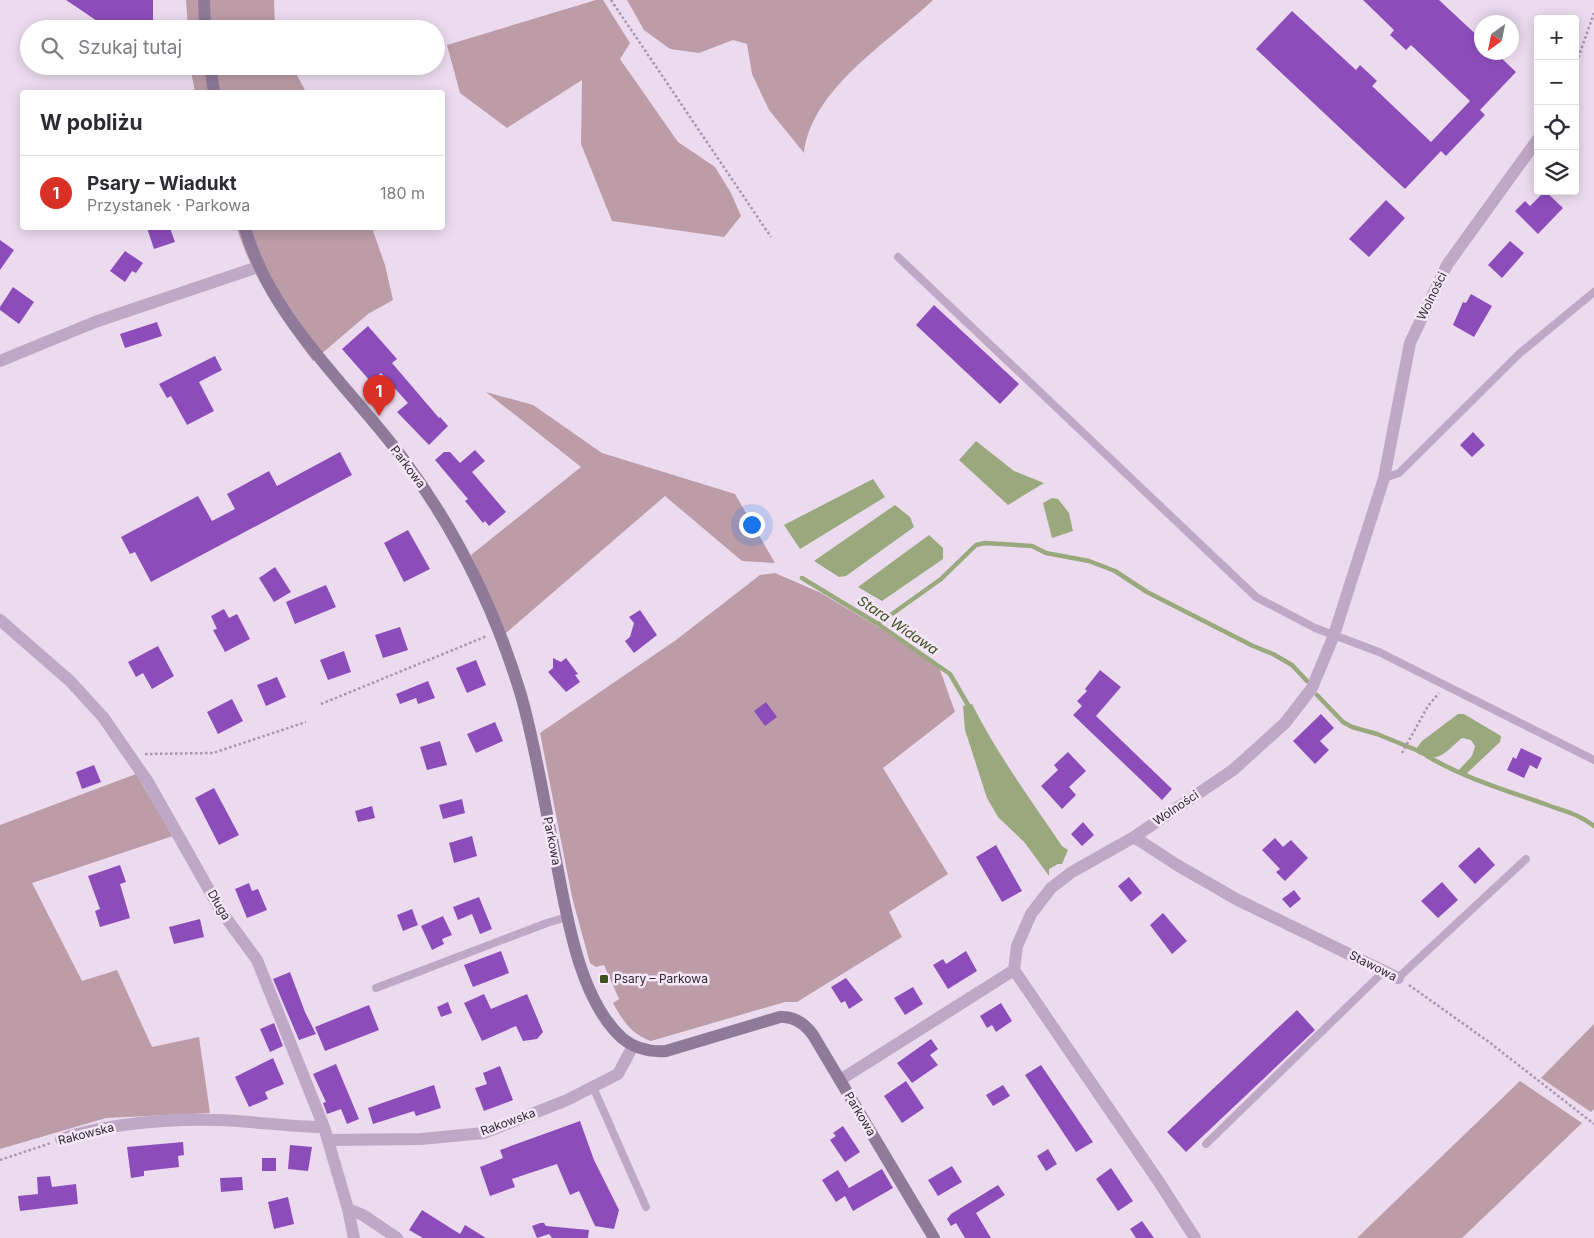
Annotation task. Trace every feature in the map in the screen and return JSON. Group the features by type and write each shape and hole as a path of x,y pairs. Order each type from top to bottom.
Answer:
{"street":[{"path":"204,0 205,20"},
{"path":"211,75 214,90"},
{"name":"Wolności","path":"1014,970 1017,946 1031,914 1044,896 1072,872 1134,836 1233,770 1285,723 1312,688 1334,635 1384,478 1410,343 1447,265 1534,145"},
{"name":"Parkowa","path":"246,230 266,284 307,343 399,454 434,503 466,559 498,631 521,696 534,751 567,917 591,992 613,1029 633,1046 656,1052 666,1051 766,1020 791,1018 802,1024 813,1035 934,1238"},
{"path":"0,361 95,322 258,267"},
{"name":"Długa","path":"0,620 70,681 103,717 131,755 221,911 257,960 324,1127 348,1209 354,1238"},
{"name":"Stawowa","path":"1134,836 1177,865 1236,899 1398,978"},
{"path":"840,1080 1014,970 1159,1182 1195,1238"},
{"name":"Rakowska","path":"328,1140 421,1139 484,1133 567,1100 618,1074 633,1046"},
{"name":"Rakowska","path":"62,1140 100,1128 155,1121 217,1120 324,1127"},
{"path":"348,1209 363,1216 397,1238"}],"lane":[{"path":"898,257 1256,597 1315,628 1379,652 1594,760"},
{"path":"1384,478 1399,473 1520,353 1594,292"},
{"path":"1398,978 1526,859"},
{"path":"376,988 547,922 567,917"},
{"path":"1206,1144 1384,971"},
{"path":"593,1087 646,1207"}],"path":[{"path":"611,0 772,237"},
{"path":"1577,60 1594,13"},
{"path":"321,704 498,631"},
{"path":"1402,753 1428,706 1445,686"},
{"path":"131,755 213,753 306,722"},
{"name":"Stawowa","path":"1398,978 1482,1037 1594,1124"},
{"name":"Rakowska","path":"0,1160 62,1140"}],"shaded area":[{"path":"186,0 274,0 275,20 187,20"},
{"path":"596,0 603,0 630,43 620,59 678,142 715,167 731,193 741,216 724,237 612,221 581,144 582,80 507,128 460,93 447,45"},
{"path":"627,0 933,0 855,68 836,88 821,108 810,130 804,153 769,110 752,74 747,44 733,40 699,53 670,49 644,30"},
{"path":"192,75 297,75 305,90 195,90"},
{"path":"238,230 373,230 385,265 393,300 368,314 313,361 269,298 243,246"},
{"path":"486,392 533,405 602,453 735,494 775,563 742,561 665,496 506,633 471,555 581,467"},
{"path":"976,441 1014,471 1044,483 1008,505 959,460"},
{"path":"873,479 885,497 800,549 784,525"},
{"path":"1052,498 1058,499 1069,513 1073,531 1052,538 1043,503"},
{"path":"895,505 910,517 914,527 846,576 839,577 814,561"},
{"path":"929,535 943,548 943,559 882,601 858,587"},
{"path":"775,573 821,593 895,637 939,667 955,712 883,768 948,874 889,912 902,937 797,1002 785,1002 651,1041 633,1031 620,1016 613,1003 619,999 604,965 596,967 590,963 572,897 540,733 676,640 760,575"},
{"path":"972,704 992,741 1015,776 1062,846 1068,850 1062,864 1049,869 1049,876 1025,843 998,817 987,798 965,730 963,706"},
{"path":"1458,714 1464,714 1501,736 1500,742 1464,776 1457,772 1472,756 1475,746 1471,740 1462,738 1446,752 1430,758 1417,753 1416,749 1422,741"},
{"path":"136,774 173,836 32,883 82,981 117,970 152,1047 199,1037 210,1113 106,1118 0,1149 0,825"},
{"path":"1594,1024 1594,1109 1591,1112 1541,1078"},
{"path":"1520,1081 1582,1123 1462,1238 1357,1238"}],"building":[{"path":"66,0 153,0 153,20 96,20"},
{"path":"1363,0 1439,0 1474,33 1474,60 1503,60 1516,72 1480,110 1485,115 1446,156 1441,151 1405,189 1256,49 1292,11 1356,70 1360,65 1377,81 1372,86 1431,142 1470,101 1411,45 1406,50 1390,35 1394,30"},
{"path":"1541,195 1549,195 1563,208 1538,234 1515,211 1525,201 1530,206"},
{"path":"1386,200 1405,218 1369,257 1349,239"},
{"path":"148,230 171,230 175,242 154,249"},
{"path":"0,240 14,250 0,270"},
{"path":"1510,241 1524,253 1502,278 1488,265"},
{"path":"125,251 143,263 136,273 132,271 125,282 110,271"},
{"path":"13,287 34,302 19,324 0,310"},
{"path":"1471,294 1492,306 1474,337 1453,325 1463,302 1466,303"},
{"path":"934,305 1019,384 1000,404 916,325"},
{"path":"157,322 162,336 125,348 120,334"},
{"path":"368,326 397,359 392,363 448,426 429,445 397,412 408,403 381,373 371,382 342,349"},
{"path":"215,356 222,370 199,382 214,411 187,425 171,396 167,398 159,384"},
{"path":"1473,432 1485,445 1472,457 1460,445"},
{"path":"475,450 485,461 472,472 506,512 489,526 485,521 483,523 465,501 468,499 435,460 444,452 450,452 460,463"},
{"path":"340,452 352,475 151,582 135,552 130,554 121,537 198,496 212,521 235,509 227,494 269,471 277,486"},
{"path":"408,530 430,569 404,582 384,543"},
{"path":"275,567 291,592 274,602 259,578"},
{"path":"326,585 336,607 295,624 286,602"},
{"path":"224,609 229,618 237,614 250,639 225,652 213,630 217,629 211,616"},
{"path":"640,610 657,635 634,653 625,641 630,637 634,623 629,617"},
{"path":"400,627 408,650 383,658 375,635"},
{"path":"158,646 174,676 152,689 143,673 136,677 128,662"},
{"path":"344,651 351,672 328,680 320,660"},
{"path":"553,658 561,662 566,658 578,674 575,675 580,682 566,692 548,672 553,668"},
{"path":"476,660 486,685 467,693 456,668"},
{"path":"1100,670 1121,687 1096,716 1172,789 1162,800 1073,715 1082,706 1077,701 1087,691 1085,689"},
{"path":"277,677 286,697 266,706 257,685"},
{"path":"428,681 435,698 418,704 416,698 400,704 396,694"},
{"path":"232,699 243,721 218,734 207,712"},
{"path":"766,702 777,717 765,726 754,711"},
{"path":"1321,714 1334,728 1320,741 1329,750 1315,764 1293,741"},
{"path":"495,722 503,741 476,753 467,734"},
{"path":"440,741 447,765 427,770 420,747"},
{"path":"1521,748 1542,758 1537,769 1530,765 1524,778 1507,770 1513,757 1516,759"},
{"path":"1068,752 1086,771 1069,787 1076,795 1062,809 1041,786 1058,770 1054,765"},
{"path":"94,765 101,782 82,789 76,772"},
{"path":"214,788 239,835 219,845 195,798"},
{"path":"462,799 465,813 443,819 439,805"},
{"path":"372,806 375,818 358,822 355,811"},
{"path":"1083,822 1094,835 1082,846 1071,834"},
{"path":"472,836 477,856 454,863 449,843"},
{"path":"1275,838 1283,847 1291,840 1308,858 1285,881 1276,872 1280,869 1262,850"},
{"path":"996,845 1022,891 1002,902 976,857"},
{"path":"1479,847 1495,865 1475,884 1458,866"},
{"path":"120,865 126,882 120,884 130,918 100,927 95,911 100,909 88,876"},
{"path":"1129,877 1142,893 1131,902 1118,886"},
{"path":"1442,882 1458,900 1438,918 1421,901"},
{"path":"249,883 252,891 258,889 267,910 247,918 235,889"},
{"path":"1294,890 1301,899 1290,908 1282,899"},
{"path":"479,897 492,929 480,934 472,914 458,920 453,907"},
{"path":"412,909 418,925 403,931 397,915"},
{"path":"1163,913 1187,941 1172,954 1150,925"},
{"path":"443,916 452,935 442,939 444,944 432,950 421,926"},
{"path":"200,919 204,937 174,944 169,927"},
{"path":"501,951 509,973 473,987 464,965"},
{"path":"966,951 977,971 948,989 933,965 943,959 946,964"},
{"path":"290,972 305,1012 316,1034 299,1040 273,979"},
{"path":"846,978 863,1000 849,1009 845,1001 841,1003 831,987"},
{"path":"913,987 923,1004 905,1015 894,998"},
{"path":"484,994 491,1009 527,994 543,1032 537,1039 523,1041 516,1026 482,1041 464,1003"},
{"path":"448,1002 452,1013 441,1017 437,1007"},
{"path":"1001,1003 1012,1021 996,1032 992,1025 987,1028 980,1016"},
{"path":"369,1005 379,1030 325,1051 315,1027"},
{"path":"1297,1010 1315,1030 1186,1152 1167,1132"},
{"path":"274,1023 283,1046 270,1052 260,1029"},
{"path":"931,1039 938,1049 930,1055 938,1065 912,1083 897,1063"},
{"path":"273,1058 284,1084 265,1092 268,1099 249,1107 235,1077"},
{"path":"336,1064 359,1119 347,1124 341,1109 327,1114 323,1103 326,1102 313,1074"},
{"path":"1041,1065 1093,1142 1076,1152 1025,1075"},
{"path":"500,1066 513,1100 484,1111 475,1088 487,1084 483,1073"},
{"path":"906,1081 924,1108 902,1123 884,1096"},
{"path":"434,1085 441,1108 416,1116 414,1111 373,1124 368,1108"},
{"path":"1003,1085 1010,1096 993,1106 986,1095"},
{"path":"580,1121 594,1160 619,1210 614,1229 595,1226 579,1191 570,1195 557,1164 512,1179 515,1187 490,1196 480,1167 503,1158 500,1150"},
{"path":"843,1126 860,1152 845,1162 830,1140 836,1136 833,1133"},
{"path":"183,1142 184,1155 178,1156 179,1167 144,1171 144,1176 131,1178 127,1147"},
{"path":"290,1145 312,1147 308,1171 288,1169"},
{"path":"1048,1149 1057,1164 1046,1171 1037,1156"},
{"path":"262,1158 276,1158 276,1171 262,1171"},
{"path":"952,1166 962,1182 938,1196 928,1180"},
{"path":"1111,1168 1133,1201 1118,1211 1096,1179"},
{"path":"882,1169 893,1188 853,1211 845,1196 836,1202 822,1180 838,1170 849,1188"},
{"path":"50,1176 52,1187 76,1184 78,1204 20,1211 18,1196 38,1194 37,1177"},
{"path":"242,1177 243,1190 221,1192 220,1178"},
{"path":"998,1185 1005,1195 976,1213 991,1238 965,1238 956,1223 951,1226 947,1219 951,1214"},
{"path":"288,1197 294,1224 274,1229 268,1202"},
{"path":"422,1210 460,1234 465,1225 486,1238 423,1238 409,1230"},
{"path":"1142,1221 1154,1238 1136,1238 1130,1229"},
{"path":"544,1223 546,1226 589,1230 588,1238 552,1238 549,1234 537,1238 532,1226"}],"waterway":[{"path":"878,624 941,579 976,545 985,543 1032,546 1046,553 1089,561 1115,571 1147,592 1253,646 1273,654 1292,665 1307,681"},
{"name":"Stara Widawa","path":"802,578 878,624 950,674 968,705"},
{"path":"1317,695 1343,722 1352,727 1377,734 1421,752"},
{"path":"1427,756 1470,777 1583,818 1594,826"}],"place":[{"name":"Psary – Wiadukt","path":"379,416"},
{"name":"Psary – Parkowa","path":"604,979"}]}
